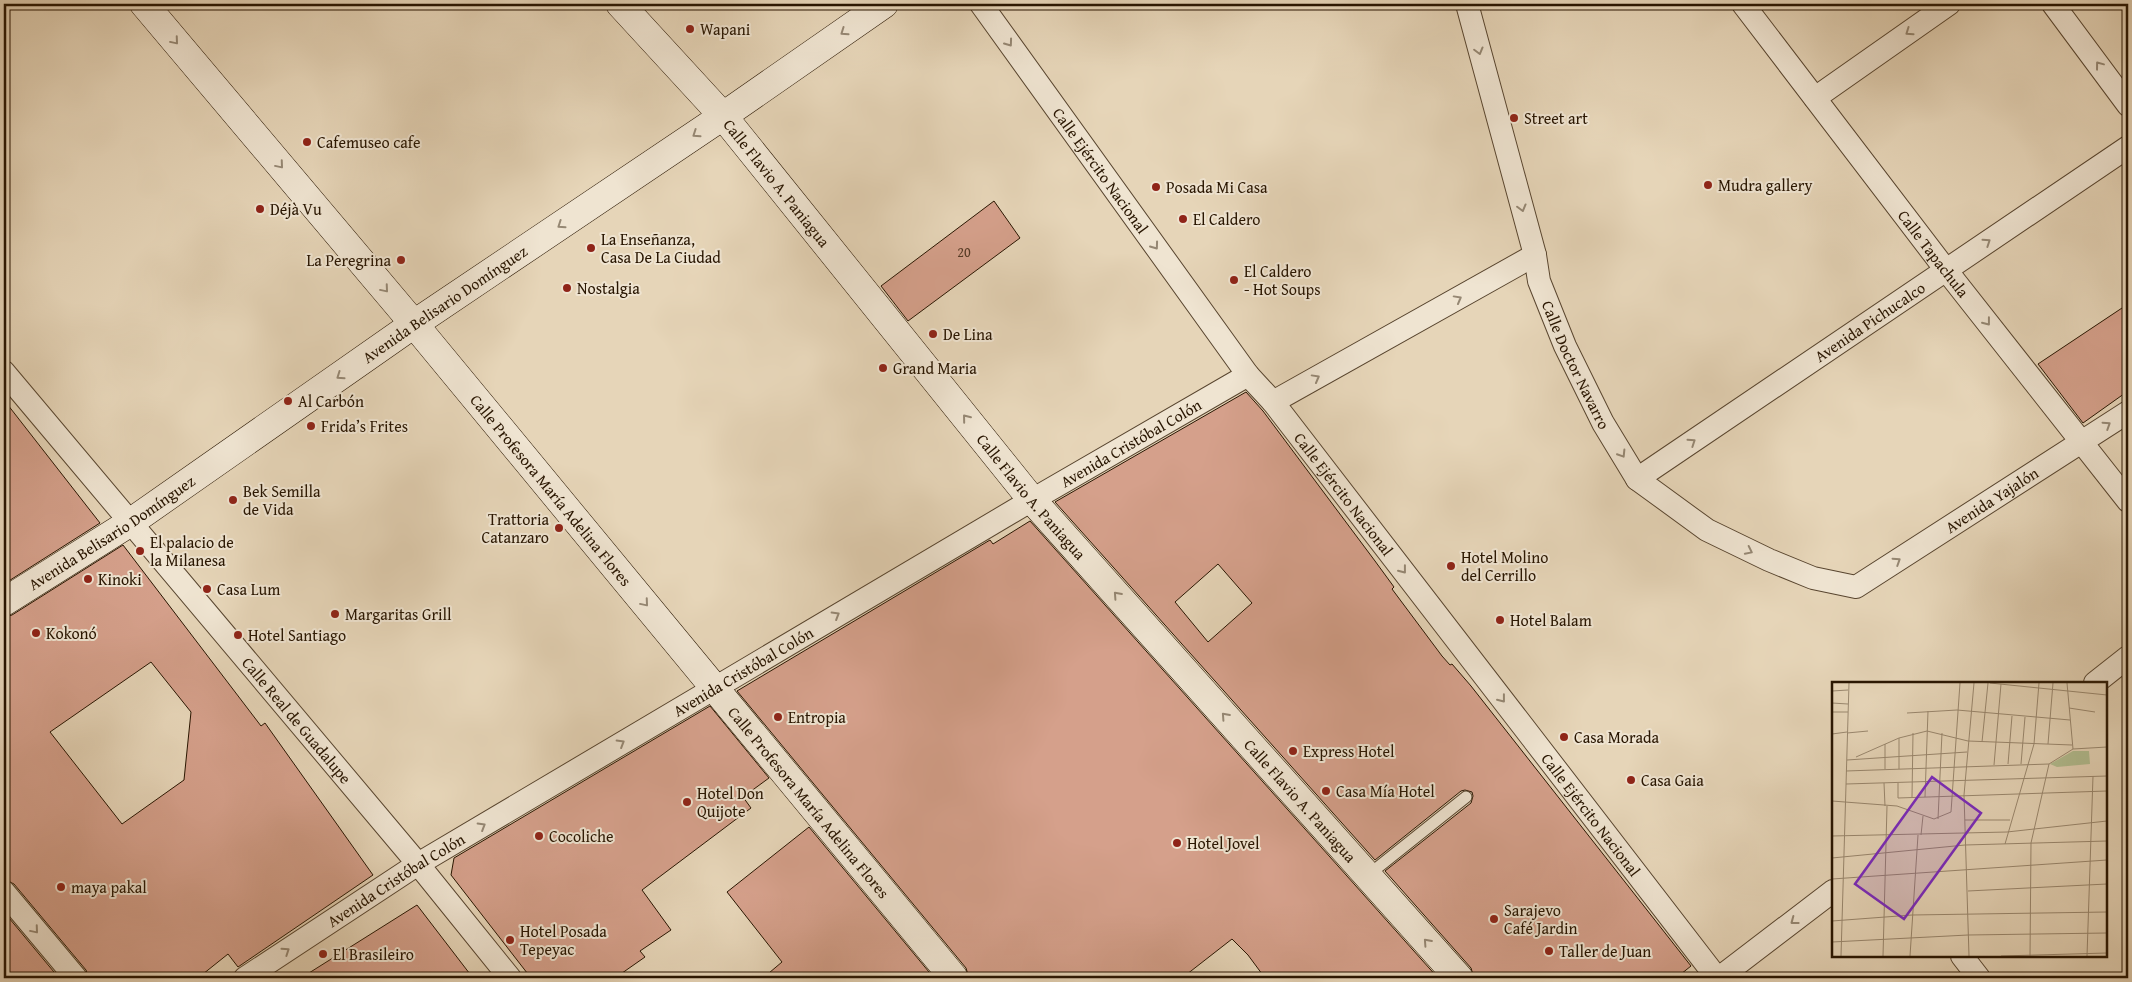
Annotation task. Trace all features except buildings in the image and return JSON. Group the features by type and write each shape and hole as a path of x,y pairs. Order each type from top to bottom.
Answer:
{"street":[{"name":"Calle Profesora María Adelina Flores","path":"144,4 414,324 954,978"},
{"name":"Calle Flavio A. Paniagua","path":"620,4 723,116 1032,500 1459,978"},
{"name":"Avenida Belisario Domínguez","path":"4,602 131,522 414,324 723,116 884,4"},
{"name":"Calle Ejército Nacional","path":"981,4 1248,375 1273,402 1718,978"},
{"name":"Calle Doctor Navarro","path":"1467,4 1535,255 1539,281 1565,346 1603,423 1637,479 1707,530 1769,560 1812,578 1856,588"},
{"name":"Calle Tapachula","path":"1743,4 1946,270 2128,501"},
{"path":"1815,98 1949,4"},
{"path":"2053,4 2128,104"},
{"name":"Avenida Pichucalco","path":"1637,479 2128,147"},
{"path":"1273,402 1535,255"},
{"name":"Calle Real de Guadalupe","path":"4,372 418,864 510,978"},
{"name":"Avenida Cristóbal Colón","path":"245,978 418,864 714,687 1248,375"},
{"name":"Avenida Yajalón","path":"1856,588 2128,412"},
{"path":"2096,682 2128,657"},
{"path":"4,892 76,978"},
{"path":"1718,978 1832,893"},
{"path":"1963,957 1979,978"}],"lane":[{"path":"1367,876 1466,797"}],"place":[{"name":"Wapani","path":"690,29"},
{"name":"Street art","path":"1514,118"},
{"name":"Cafemuseo cafe","path":"307,142"},
{"name":"Mudra gallery","path":"1708,185"},
{"name":"Posada Mi Casa","path":"1156,187"},
{"name":"Déjà Vu","path":"260,209"},
{"name":"El Caldero","path":"1183,219"},
{"name":"La Enseñanza, Casa De La Ciudad","path":"591,248"},
{"name":"La Peregrina","path":"401,260"},
{"name":"El Caldero - Hot Soups","path":"1234,280"},
{"name":"Nostalgia","path":"567,288"},
{"name":"De Lina","path":"933,334"},
{"name":"Grand Maria","path":"883,368"},
{"name":"Al Carbón","path":"288,401"},
{"name":"Frida’s Frites","path":"311,426"},
{"name":"Bek Semilla de Vida","path":"233,500"},
{"name":"Trattoria Catanzaro","path":"559,528"},
{"name":"El palacio de la Milanesa","path":"140,551"},
{"name":"Hotel Molino del Cerrillo","path":"1451,566"},
{"name":"Kinoki","path":"88,579"},
{"name":"Casa Lum","path":"207,589"},
{"name":"Margaritas Grill","path":"335,614"},
{"name":"Hotel Balam","path":"1500,620"},
{"name":"Kokonó","path":"36,633"},
{"name":"Hotel Santiago","path":"238,635"},
{"name":"Entropia","path":"778,717"},
{"name":"Casa Morada","path":"1564,737"},
{"name":"Express Hotel","path":"1293,751"},
{"name":"Casa Gaia","path":"1631,780"},
{"name":"Casa Mía Hotel","path":"1326,791"},
{"name":"Hotel Don Quijote","path":"687,802"},
{"name":"Cocoliche","path":"539,836"},
{"name":"Hotel Jovel","path":"1177,843"},
{"name":"maya pakal","path":"61,887"},
{"name":"Sarajevo Café Jardin","path":"1494,919"},
{"name":"Hotel Posada Tepeyac","path":"510,940"},
{"name":"Taller de Juan","path":"1549,951"},
{"name":"El Brasileiro","path":"323,954"}]}
